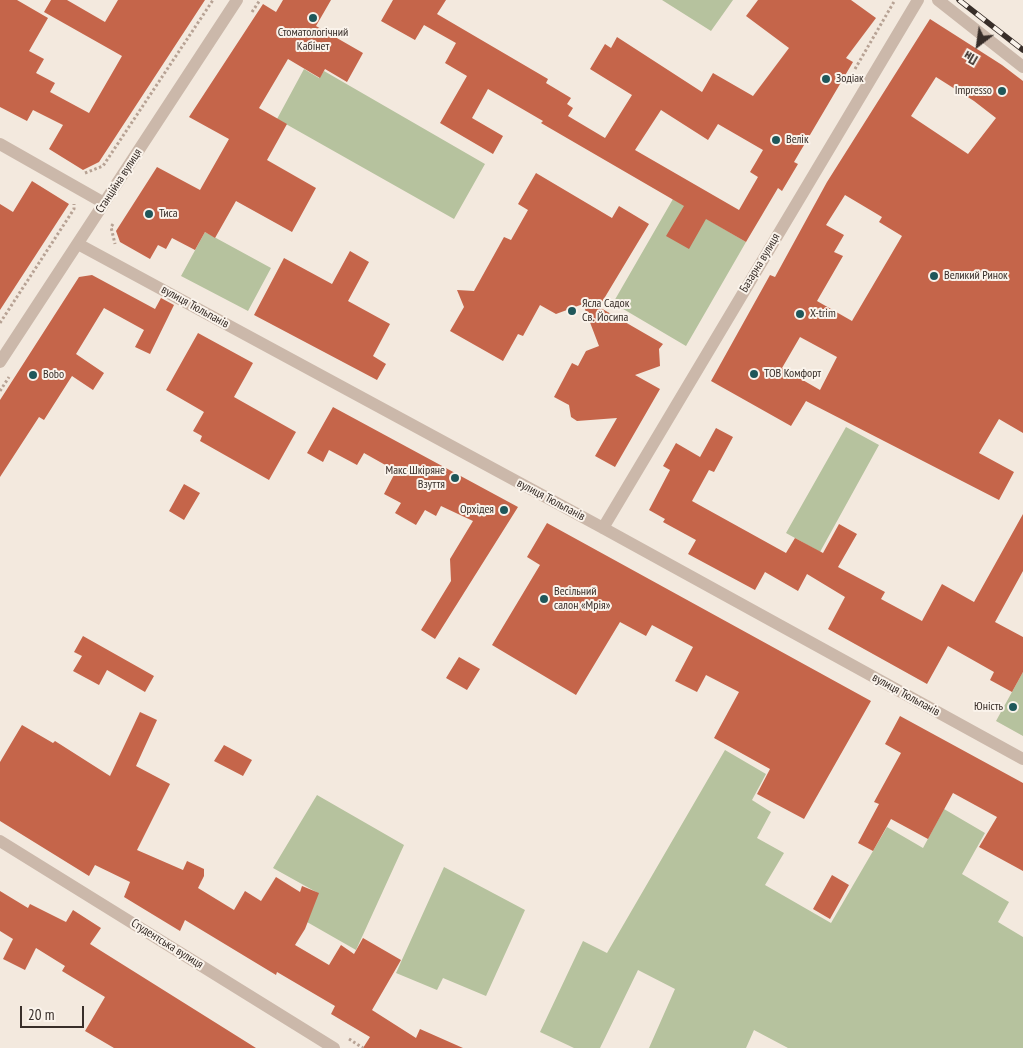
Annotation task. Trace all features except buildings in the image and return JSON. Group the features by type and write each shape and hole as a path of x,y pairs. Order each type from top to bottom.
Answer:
{"street":[{"name":"Станційна вулиця","path":"0,362 237,0"},
{"name":"Базарна вулиця","path":"603,528 918,0"},
{"path":"938,0 1023,67"},
{"path":"0,144 104,203"},
{"name":"вулиця Тюльпанів","path":"78,244 603,528 1023,759"},
{"name":"Студентська вулиця","path":"0,841 334,1048"}],"path":[{"path":"83,174 103,166 213,0"},
{"path":"249,16 260,0"},
{"path":"0,322 74,209 73,202 69,199"},
{"path":"116,220 111,227 115,244 123,249"}],"green space":[{"path":"662,0 733,0 711,31"},
{"path":"304,69 319,78 324,71 485,164 454,219 277,119"},
{"path":"673,199 746,242 686,346 613,303"},
{"path":"205,232 271,268 248,311 181,276"},
{"path":"846,427 879,445 820,552 786,533"},
{"name":"Юність","path":"1023,672 1023,736 996,721"},
{"path":"725,750 766,774 752,800 771,812 757,838 784,853 765,885 831,923 887,827 923,848 944,809 985,833 962,874 1009,902 998,922 1023,937 1023,1048 788,1048 754,1030 746,1048 649,1048 675,989 638,970 600,1048 574,1048 540,1032 583,941 607,953"},
{"path":"317,795 404,845 356,950 307,922 318,893 273,868"},
{"path":"444,867 525,910 486,996 443,978 437,990 396,973"}],"railway":[{"path":"959,0 1023,50"}],"place":[{"name":"Стоматологічний Кабінет","path":"313,18"},
{"name":"Зодіак","path":"826,79"},
{"name":"Impresso","path":"1002,91"},
{"name":"Велік","path":"776,140"},
{"name":"Тиса","path":"149,214"},
{"name":"Великий Ринок","path":"934,276"},
{"name":"Ясла Садок Св. Йосипа","path":"572,311"},
{"name":"X-trim","path":"800,314"},
{"name":"ТОВ Комфорт","path":"754,374"},
{"name":"Bobo","path":"33,375"},
{"name":"Макс Шкіряне Взуття","path":"455,478"},
{"name":"Орхідея","path":"504,510"},
{"name":"Весільний салон «Мрія»","path":"544,599"},
{"name":"Юність","path":"1013,707"}]}
